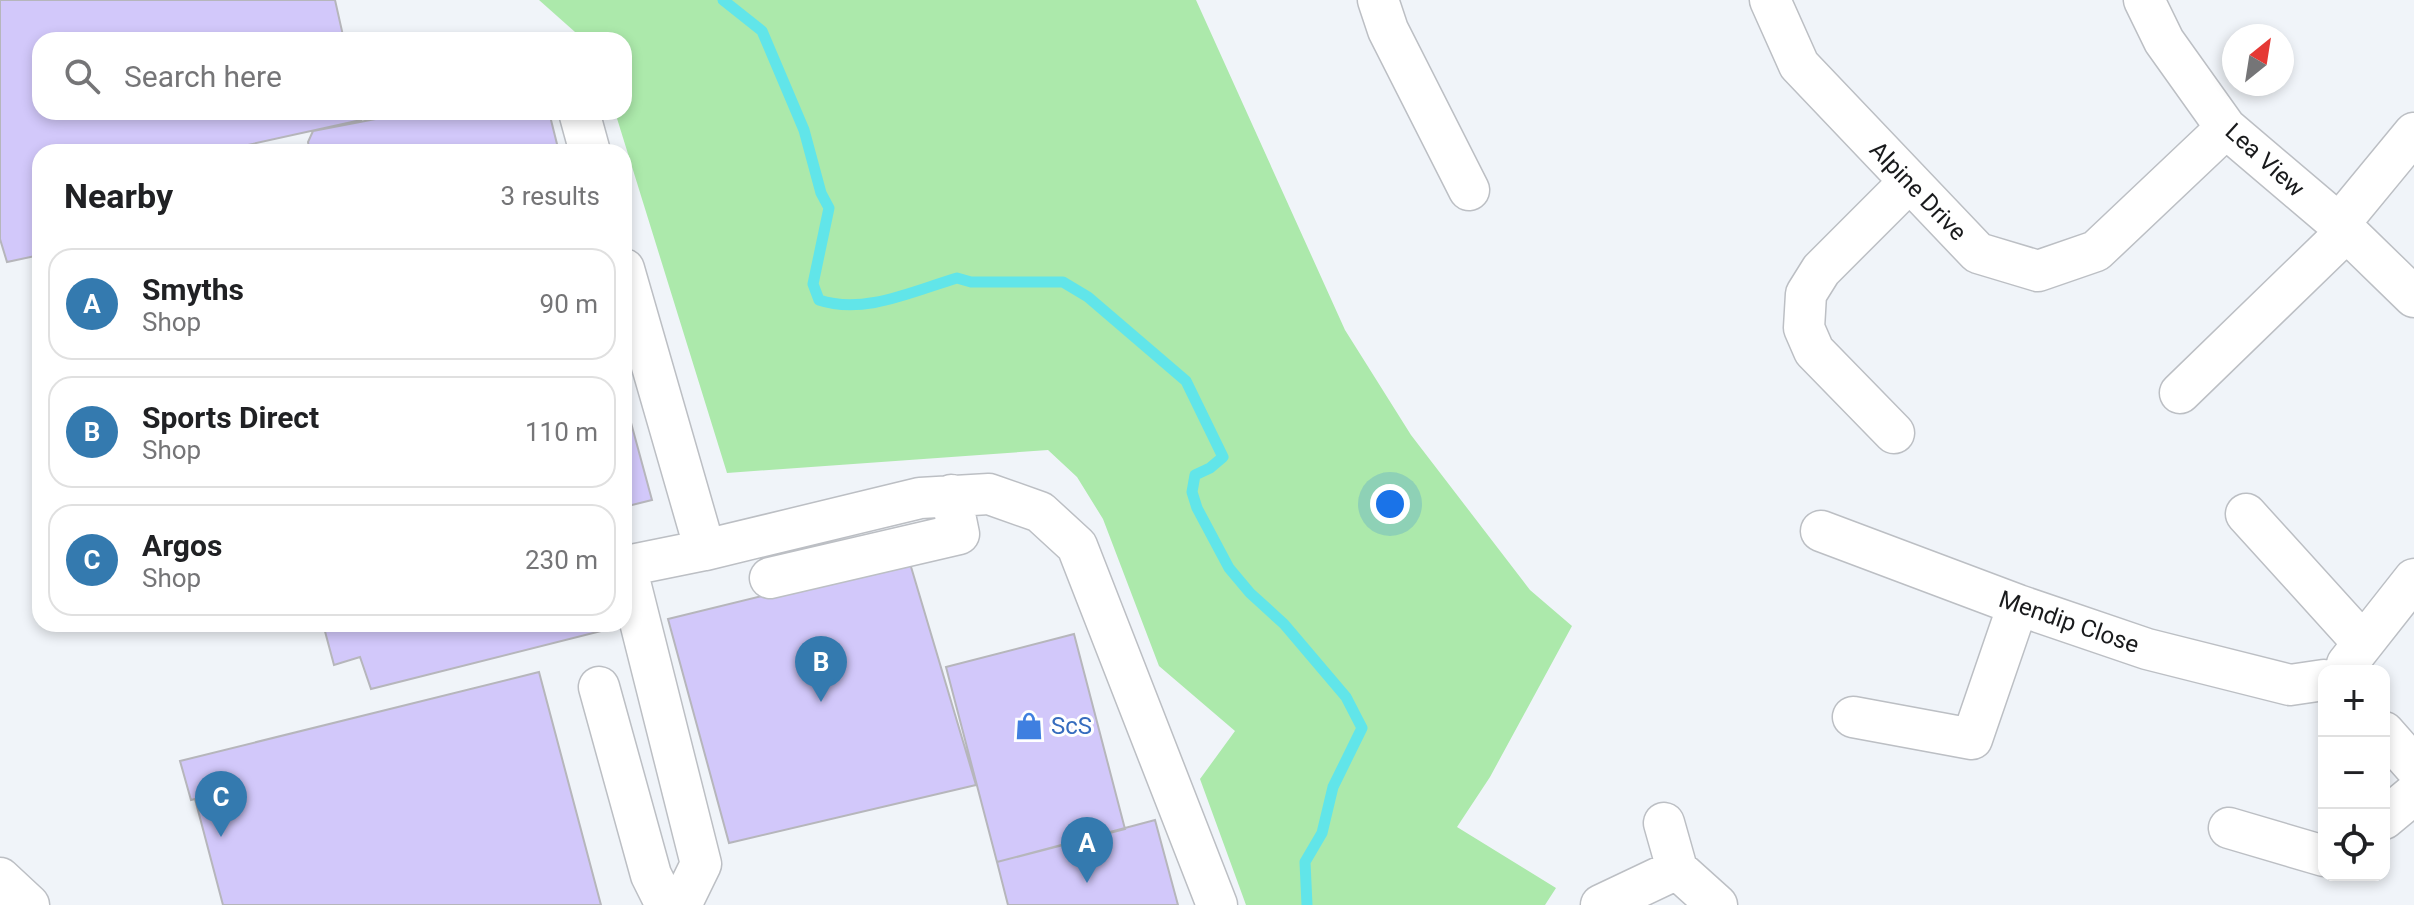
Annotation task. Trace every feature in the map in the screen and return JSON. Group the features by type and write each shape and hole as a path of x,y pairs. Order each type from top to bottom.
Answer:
{"street":[{"path":"1378,0 1388,30 1469,190"},
{"name":"Alpine Drive","path":"1770,0 1799,65 1978,253 2038,271 2096,251 2226,128"},
{"name":"Lea View","path":"2144,0 2164,41 2226,128 2343,228 2414,297"},
{"path":"581,120 588,144"},
{"path":"2180,393 2343,228 2414,133"},
{"path":"1894,433 1814,351 1804,328 1806,294 1821,270 1909,182"},
{"path":"632,297 705,550"},
{"path":"632,565 920,498 989,494 1040,512 1077,546 1217,905"},
{"path":"770,578 959,534 951,495"},
{"path":"2246,514 2352,657 2414,579"},
{"name":"Mendip Close","path":"1821,531 2018,605 2147,649 2290,685 2318,681"},
{"path":"632,590 701,864 681,905"},
{"path":"1853,717 1972,739 2018,605"},
{"path":"599,687 651,875 666,905"},
{"path":"2388,737 2414,766"},
{"path":"2390,814 2414,794"},
{"path":"1664,823 1677,869 1717,905"},
{"path":"2229,828 2318,854"},
{"path":"1601,905 1677,869"},
{"path":"0,878 29,905"}],"green space":[{"path":"539,0 1196,0 1345,330 1411,435 1530,590 1572,626 1490,777 1457,827 1556,888 1545,905 1246,905 1200,779 1235,731 1159,666 1103,519 1077,477 1048,450 727,473 632,167 632,144 625,144 617,120 632,120 632,32 575,32"}],"building":[{"path":"0,0 335,0 342,32 32,32 32,120 361,120 252,144 32,144 32,257 7,262 0,239"},
{"path":"370,120 551,120 557,144 308,144 313,131"},
{"path":"632,426 652,500 632,505"},
{"path":"909,560 976,785 729,843 668,619"},
{"path":"325,632 597,632 371,689 360,657 334,665"},
{"name":"ScS","path":"1074,634 1125,829 997,862 946,667"},
{"path":"539,672 601,905 223,905 195,799 191,800 180,761"},
{"path":"1155,820 1178,905 1008,905 997,862"}],"waterway":[{"path":"723,0 762,31 804,130 821,193 829,208 813,284 819,300 853,305 871,303 957,278 971,282 1063,282 1088,297 1186,381 1223,457 1195,475 1192,492 1197,508 1229,568 1250,593 1284,624 1346,697 1362,728 1333,787 1322,833 1305,862 1307,905"}],"place":[{"name":"Sports Direct","path":"821,702"},
{"name":"ScS","path":"1029,726"},
{"name":"Argos","path":"221,837"},
{"name":"Smyths","path":"1087,883"}]}
